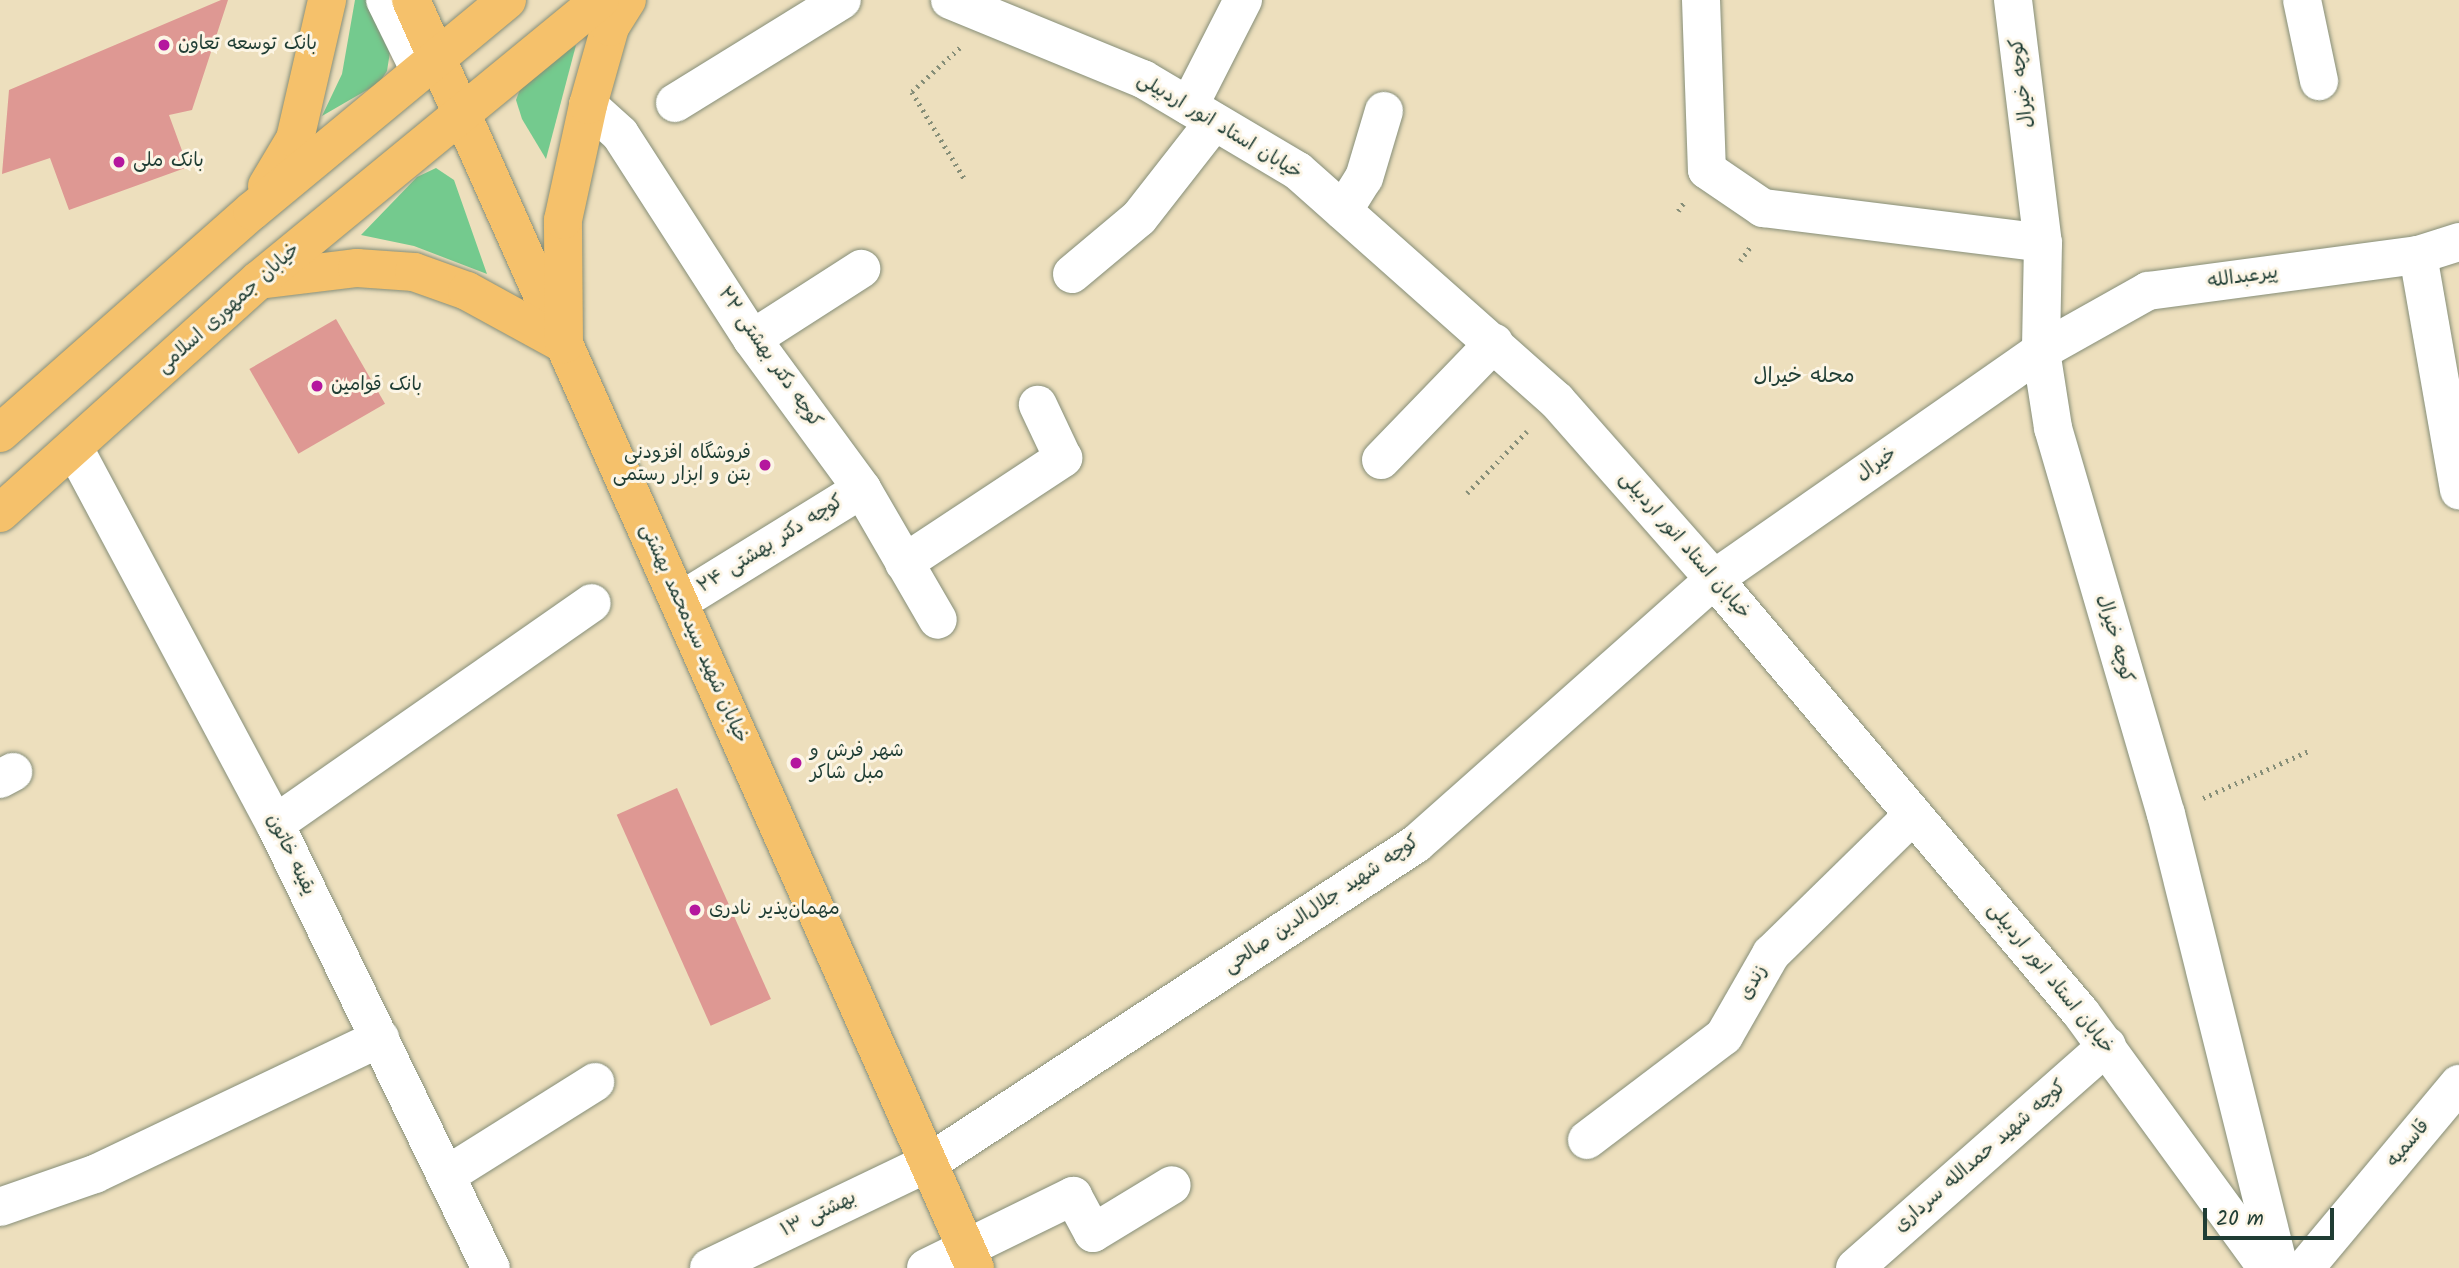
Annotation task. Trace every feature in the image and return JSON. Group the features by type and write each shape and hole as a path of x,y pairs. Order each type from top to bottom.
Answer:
{"main road":[{"path":"252,211 295,139 327,0"},
{"name":"خیابان شهید سیدمحمد بهشتی","path":"411,0 428,64 462,111 971,1258"},
{"path":"0,433 252,211 508,0"},
{"name":"خیابان جمهوری اسلامی","path":"0,513 259,280 600,0"},
{"path":"259,280 357,268 415,272 467,291 564,344 563,220 588,105 610,27 627,0"}],"street":[{"path":"385,0 428,64"},
{"path":"675,103 842,0"},
{"name":"خیابان استاد انور اردبیلی","path":"950,0 1143,79 1298,171 1557,401 1714,579 2107,1046 2267,1268"},
{"path":"1072,274 1139,218 1202,114 1243,0"},
{"path":"1701,0 1707,170 1763,208 2042,243"},
{"name":"کوچه خیرال","path":"2013,0 2042,243 2041,351 2053,428 2166,814 2279,1268"},
{"path":"2302,0 2319,81"},
{"name":"کوچه دکتر بهشتی ۲۲","path":"588,105 620,134 752,339 862,489 938,620"},
{"path":"1343,211 1364,178 1384,111"},
{"name":"پیرعبدالله","path":"2041,351 2148,291 2418,255 2459,242"},
{"path":"2418,255 2459,490"},
{"path":"752,339 861,269"},
{"path":"1381,460 1494,343"},
{"name":"خیرال","path":"1714,579 2041,351"},
{"path":"904,563 1063,458 1038,405"},
{"name":"یقینه خاتون","path":"74,448 275,824 492,1268"},
{"name":"کوچه دکتر بهشتی ۲۴","path":"679,602 862,489"},
{"name":"کوچه شهید جلال‌الدین صالحی","path":"930,1162 1416,844 1714,579"},
{"path":"275,824 592,603"},
{"name":"زندی","path":"1587,1140 1724,1036 1771,954 1913,815"},
{"path":"0,1207 119,1164 380,1038"},
{"name":"کوچه شهید حمدالله سرداری","path":"1855,1268 2107,1046"},
{"path":"447,1175 595,1082"},
{"name":"قاسمیه","path":"2305,1268 2459,1084"},
{"name":"بهشتی ۱۳","path":"709,1268 930,1162"},
{"path":"926,1268 971,1258 1073,1196 1093,1233 1171,1185"}],"path":[{"path":"966,181 912,92 991,19"},
{"path":"1467,493 1557,401"},
{"path":"2166,814 2311,750"}],"green space":[{"path":"355,0 367,0 390,52 387,71 379,83 322,116 342,74"},
{"path":"576,45 546,159 522,119 516,100 525,76"},
{"path":"436,168 454,180 487,274 414,246 361,235 417,177"}],"building":[{"name":"بانک توسعه تعاون","path":"221,0 228,0 192,110 169,115 188,167 69,210 50,158 2,174 9,90"},
{"name":"بانک قوامین","path":"336,319 385,404 298,454 249,369"},
{"name":"مهمان‌پذیر نادری","path":"677,788 771,999 711,1026 617,815"}],"place":[{"name":"بانک توسعه تعاون","path":"164,45"},
{"name":"بانک ملی","path":"119,162"},
{"name":"بانک قوامین","path":"317,386"},
{"name":"فروشگاه افزودنی بتن و ابزار رستمی","path":"765,465"},
{"name":"شهر فرش و مبل شاکر","path":"796,763"},
{"name":"مهمان‌پذیر نادری","path":"695,910"}],"district":[{"name":"محله خیرال","path":"1804,377"}]}
